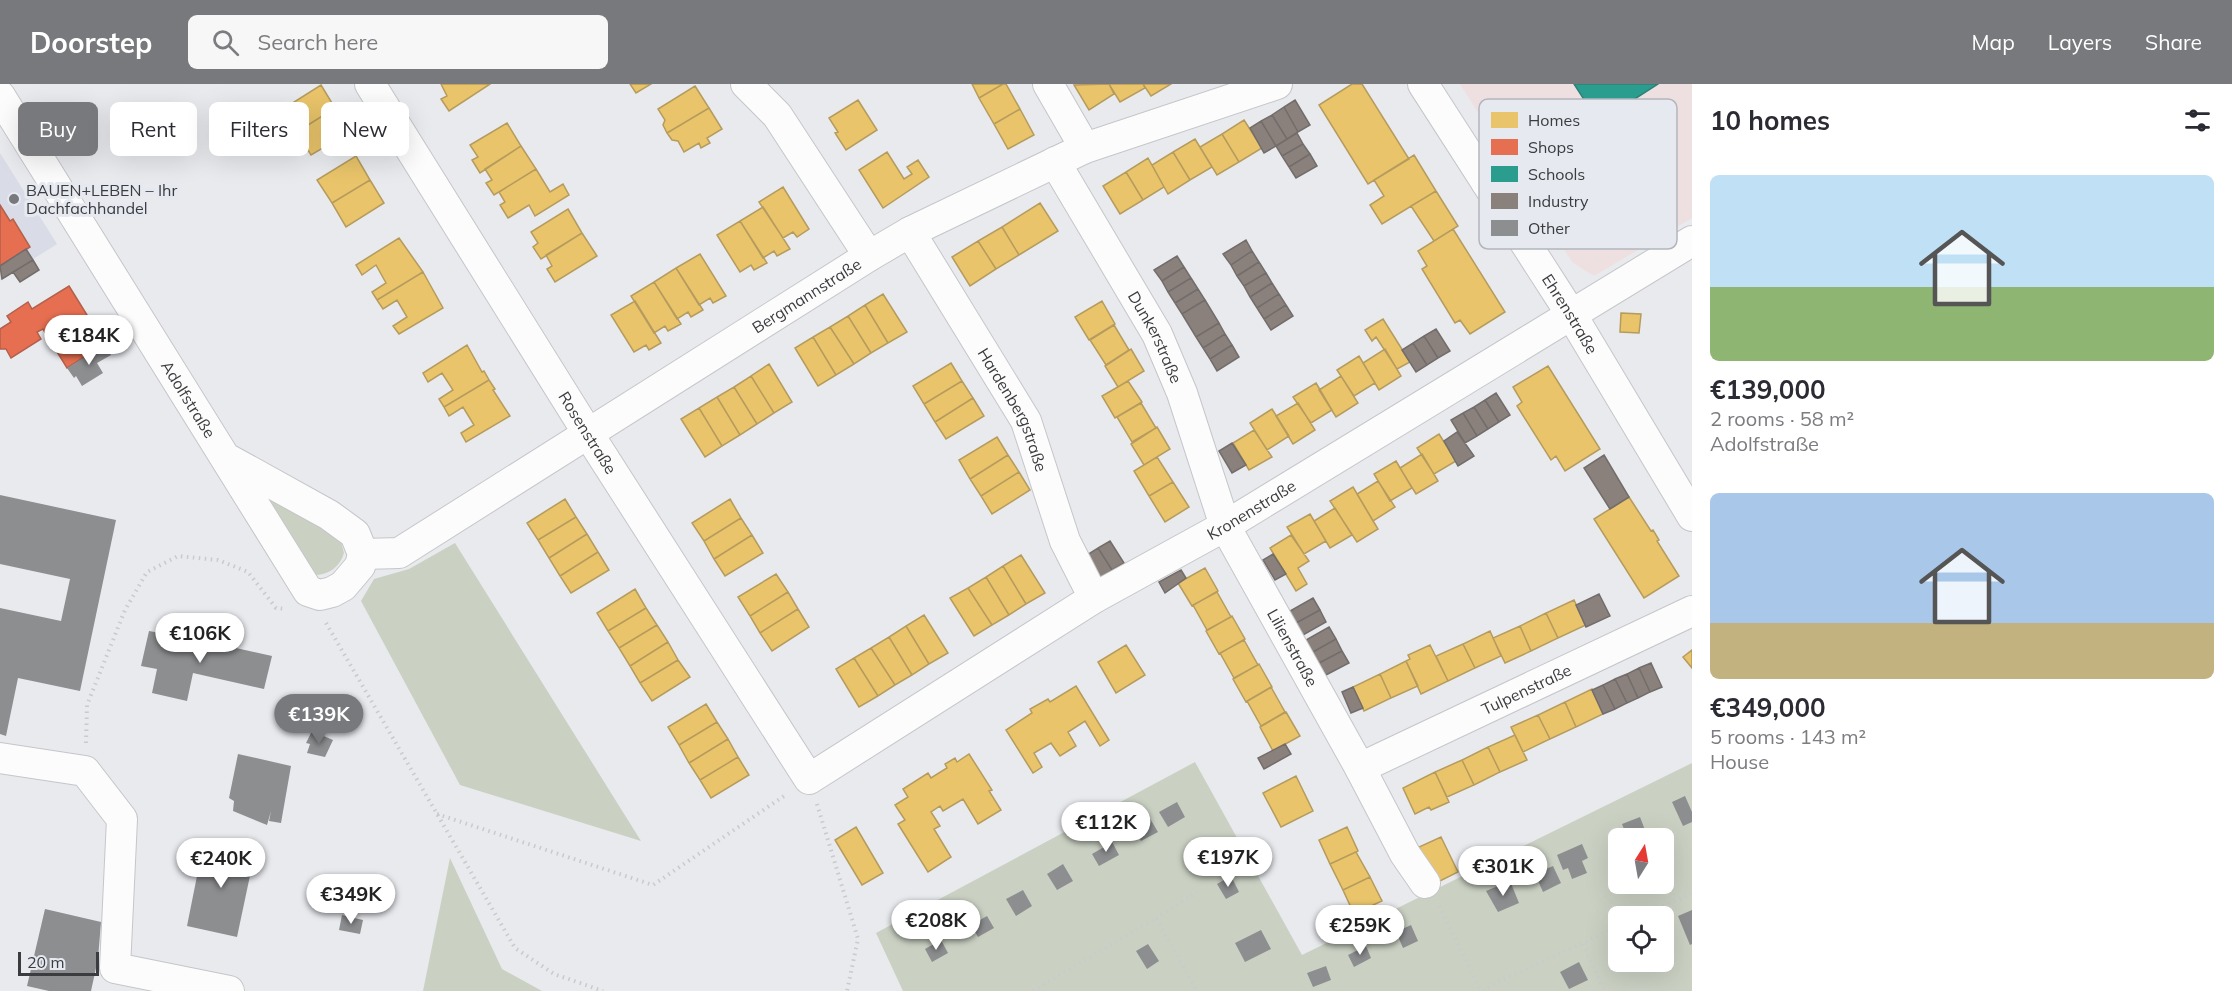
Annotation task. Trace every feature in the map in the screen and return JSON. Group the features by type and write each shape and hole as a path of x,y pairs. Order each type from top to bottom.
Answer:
{"street":[{"name":"Rosenstraße","path":"370,84 588,435 809,779"},
{"path":"746,84 777,115 868,256"},
{"path":"1048,84 1085,148"},
{"name":"Bergmannstraße","path":"363,554 399,553 909,232 1085,148 1277,84"},
{"name":"Ehrenstraße","path":"1423,84 1479,171"},
{"name":"Adolfstraße","path":"0,96 308,591 319,602"},
{"name":"Dunkerstraße","path":"1055,162 1157,334 1182,393 1225,526"},
{"name":"Hardenbergstraße","path":"909,232 1026,421 1065,540 1094,598"},
{"name":"Kronenstraße","path":"809,779 1094,598 1225,526 1692,241"},
{"name":"Ehrenstraße","path":"1529,249 1571,314 1692,516"},
{"name":"Adolfstraße","path":"226,458 329,514 355,534 363,554"},
{"name":"Lilienstraße","path":"1225,526 1360,768 1405,854 1425,883"},
{"path":"319,602 343,586 360,566 363,554"},
{"name":"Tulpenstraße","path":"1360,768 1692,611"},
{"path":"0,758 85,771 122,819 115,968 229,991"}],"path":[{"path":"85,771 87,705 126,610 147,572 178,556 218,560 248,572 276,608 300,612 319,602 437,814 515,948 554,974 603,991"},
{"path":"437,814 653,885 809,779 858,939 847,991"},
{"path":"1425,883 1433,894 1482,991 1608,932"},
{"path":"1033,991 1197,892"},
{"path":"1662,906 1692,892"},
{"path":"1156,918 1197,991"},
{"path":"1583,944 1604,991"}],"shaded area":[{"path":"1460,84 1692,84 1692,218 1677,227 1677,99 1479,99 1479,114"},
{"name":"BAUEN+LEBEN – Ihr Dachfachhandel","path":"0,153 57,244 0,280"},
{"path":"1564,249 1640,249 1594,276 1572,262"},
{"path":"256,486 340,538 344,553 337,566 324,574 314,575"},
{"path":"455,543 641,841 460,785 361,601 374,579 409,569"},
{"path":"1195,762 1302,955 1692,763 1692,991 903,991 876,933"},
{"path":"450,858 502,969 542,991 423,991"}],"building: Homes":[{"path":"441,84 490,84 449,111 441,99 447,96"},
{"path":"630,84 651,84 636,93"},
{"path":"972,84 1003,84 979,98"},
{"path":"1006,84 1020,109 994,124 979,98"},
{"path":"1109,84 1114,94 1089,110 1074,85"},
{"path":"1109,84 1143,84 1145,88 1120,102"},
{"path":"1143,84 1171,84 1151,96"},
{"path":"1352,84 1362,84 1409,159 1368,184 1319,105"},
{"path":"321,85 331,102 321,102 321,117 309,124 309,102 294,102"},
{"path":"695,86 709,108 667,133 663,125 665,120 658,109"},
{"path":"858,100 877,130 846,150 829,118"},
{"path":"709,108 722,129 707,138 710,143 701,148 699,143 684,152 678,141 672,140 667,133"},
{"path":"1020,109 1034,135 1008,149 994,124"},
{"path":"321,117 321,149 311,155 309,152 309,124"},
{"path":"1244,120 1262,148 1239,162 1222,134"},
{"path":"507,123 521,146 480,173 472,160 478,157 470,145"},
{"path":"1222,134 1239,162 1217,175 1200,147"},
{"path":"1195,139 1212,167 1190,180 1173,152"},
{"path":"521,146 536,169 494,195 486,183 492,180 485,169"},
{"path":"887,152 904,179 912,174 907,167 918,160 929,177 883,208 859,170"},
{"path":"1173,152 1190,180 1168,194 1152,165"},
{"path":"1414,155 1436,191 1382,224 1370,205 1384,196 1374,180"},
{"path":"356,156 370,180 332,203 317,180"},
{"path":"1148,158 1164,187 1143,200 1126,172"},
{"path":"536,169 550,192 563,184 569,195 535,216 529,205 508,218 500,205 505,202 499,192"},
{"path":"1126,172 1143,200 1120,214 1103,186"},
{"path":"370,180 384,203 346,227 332,203"},
{"path":"783,187 809,229 797,237 793,232 783,238 759,202"},
{"path":"1436,191 1458,226 1434,241 1411,206"},
{"path":"1040,203 1058,231 1019,255 1002,227"},
{"path":"763,207 790,249 777,256 774,251 763,258 740,221"},
{"path":"568,209 582,233 541,259 533,247 538,243 531,232"},
{"path":"740,221 767,263 754,270 751,265 740,272 717,235"},
{"path":"1002,227 1019,255 996,269 978,241"},
{"path":"1453,229 1505,312 1470,334 1460,320 1455,323 1422,269 1427,266 1418,251"},
{"path":"582,233 597,256 555,282 547,269 552,266 546,255"},
{"path":"399,238 423,272 377,300 372,292 386,283 376,265 362,275 356,265"},
{"path":"978,241 996,269 970,286 952,257"},
{"path":"700,254 726,296 713,303 710,298 699,305 676,268"},
{"path":"676,268 703,310 691,317 688,312 677,319 654,282"},
{"path":"423,272 443,308 399,334 393,326 407,317 397,300 383,309 377,300"},
{"path":"654,282 681,324 668,331 665,326 654,333 631,296"},
{"path":"883,294 907,332 888,343 865,305"},
{"path":"635,301 661,343 649,350 646,345 634,352 611,315"},
{"path":"1102,301 1115,324 1089,340 1075,317"},
{"path":"865,305 888,343 871,353 848,316"},
{"path":"1621,313 1641,314 1639,333 1620,332"},
{"path":"848,316 871,353 854,364 830,327"},
{"path":"1383,319 1410,362 1397,369 1376,337 1372,341 1365,330"},
{"path":"1114,325 1129,350 1106,365 1090,340"},
{"path":"830,327 854,364 836,375 813,337"},
{"path":"813,337 836,375 818,386 795,348"},
{"path":"467,345 489,380 444,407 439,399 453,390 442,373 428,382 423,373"},
{"path":"1131,349 1144,371 1118,387 1105,366"},
{"path":"1385,349 1401,376 1379,390 1363,363"},
{"path":"1359,356 1375,383 1354,396 1337,370"},
{"path":"951,363 962,381 924,404 913,386"},
{"path":"769,364 792,402 774,413 751,376"},
{"path":"1548,366 1600,449 1565,471 1556,456 1551,460 1517,406 1522,402 1513,387"},
{"path":"751,376 774,413 757,424 734,387"},
{"path":"1341,376 1358,403 1336,417 1319,390"},
{"path":"489,380 510,416 466,442 461,433 474,425 463,407 449,416 444,407"},
{"path":"962,381 973,398 935,422 924,404"},
{"path":"1128,381 1142,402 1115,418 1102,396"},
{"path":"1316,383 1332,410 1311,423 1293,397"},
{"path":"734,387 757,424 740,435 717,397"},
{"path":"717,397 740,435 722,446 699,408"},
{"path":"973,398 984,416 946,439 935,422"},
{"path":"1141,403 1156,428 1132,442 1117,417"},
{"path":"1298,403 1315,430 1293,444 1276,416"},
{"path":"699,408 722,446 705,457 681,419"},
{"path":"1272,409 1289,436 1267,450 1250,423"},
{"path":"1157,427 1170,449 1144,465 1131,444"},
{"path":"1254,430 1272,457 1249,470 1233,443"},
{"path":"1439,434 1456,461 1434,474 1417,448"},
{"path":"997,437 1008,455 970,479 959,460"},
{"path":"1422,454 1438,481 1416,494 1400,468"},
{"path":"1008,455 1019,472 981,496 970,479"},
{"path":"1157,457 1173,482 1149,496 1134,471"},
{"path":"1396,461 1412,488 1390,501 1374,474"},
{"path":"1019,472 1030,490 992,514 981,496"},
{"path":"1378,481 1395,507 1373,521 1357,494"},
{"path":"1173,482 1189,507 1165,522 1149,496"},
{"path":"1353,487 1378,529 1357,542 1330,501"},
{"path":"1629,497 1651,531 1653,530 1659,540 1657,541 1679,576 1644,598 1594,519"},
{"path":"565,499 576,517 538,540 527,523"},
{"path":"730,499 741,518 704,541 692,523"},
{"path":"1335,508 1352,535 1330,548 1314,521"},
{"path":"1310,514 1326,541 1304,554 1287,527"},
{"path":"576,517 587,534 549,558 538,540"},
{"path":"741,518 752,535 714,559 704,541"},
{"path":"587,534 598,552 560,576 549,558"},
{"path":"752,535 763,553 725,576 714,559"},
{"path":"1291,535 1309,561 1298,568 1307,584 1296,591 1270,548"},
{"path":"598,552 609,570 571,593 560,576"},
{"path":"1021,555 1045,593 1026,604 1003,566"},
{"path":"1003,566 1026,604 1009,615 986,577"},
{"path":"1205,568 1218,591 1192,606 1178,583"},
{"path":"776,574 788,592 750,616 738,597"},
{"path":"986,577 1009,615 992,625 968,588"},
{"path":"968,588 992,625 974,636 950,598"},
{"path":"635,589 646,608 608,631 597,613"},
{"path":"788,592 798,609 760,633 750,616"},
{"path":"1217,592 1231,617 1207,630 1193,605"},
{"path":"1574,600 1586,625 1558,638 1546,613"},
{"path":"646,608 657,625 619,648 608,631"},
{"path":"798,609 809,627 772,651 760,633"},
{"path":"1546,613 1558,638 1531,651 1520,626"},
{"path":"924,615 948,653 929,664 906,626"},
{"path":"1232,616 1245,639 1219,654 1206,631"},
{"path":"657,625 668,642 630,666 619,648"},
{"path":"906,626 929,664 912,675 889,637"},
{"path":"1520,626 1531,651 1505,663 1493,638"},
{"path":"1490,631 1501,656 1475,668 1463,644"},
{"path":"889,637 912,675 895,685 871,648"},
{"path":"1244,640 1258,665 1234,678 1220,653"},
{"path":"668,642 678,660 640,683 630,666"},
{"path":"1463,644 1475,668 1448,681 1436,656"},
{"path":"1126,645 1145,675 1116,693 1098,662"},
{"path":"1430,645 1448,681 1421,694 1406,661 1410,659 1408,655"},
{"path":"871,648 895,685 878,696 854,658"},
{"path":"1692,650 1692,668 1683,657"},
{"path":"854,658 878,696 859,707 836,669"},
{"path":"678,660 690,677 652,701 640,683"},
{"path":"1406,661 1418,686 1391,698 1380,674"},
{"path":"1259,664 1272,687 1246,702 1233,679"},
{"path":"1380,674 1391,698 1364,711 1353,687"},
{"path":"1076,686 1109,740 1100,746 1085,721 1068,732 1076,746 1060,756 1051,743 1034,753 1042,767 1033,773 1006,730 1032,713 1030,709 1048,699 1050,702"},
{"path":"1271,687 1285,712 1261,726 1247,701"},
{"path":"1592,689 1603,714 1576,727 1565,702"},
{"path":"1565,702 1576,727 1550,739 1538,715"},
{"path":"706,704 717,722 679,745 668,727"},
{"path":"1286,712 1300,736 1273,751 1260,727"},
{"path":"1538,715 1550,739 1523,752 1511,727"},
{"path":"717,722 728,739 689,763 679,745"},
{"path":"1515,735 1527,760 1500,772 1488,747"},
{"path":"728,739 738,757 700,780 689,763"},
{"path":"1488,747 1500,772 1474,785 1462,760"},
{"path":"969,754 992,790 989,791 1001,810 978,824 963,799 943,811 940,806 931,812 940,826 934,829 951,857 928,872 898,824 905,820 895,805 908,797 903,789 928,773 931,778 947,768 945,764 955,758 957,762"},
{"path":"738,757 749,775 711,798 700,780"},
{"path":"1462,760 1474,785 1447,797 1435,772"},
{"path":"1435,772 1449,802 1431,810 1429,807 1415,814 1403,788"},
{"path":"1296,776 1313,811 1281,827 1263,793"},
{"path":"856,827 883,873 862,885 835,840"},
{"path":"1347,827 1358,851 1330,864 1319,840"},
{"path":"1441,837 1458,872 1436,883 1419,847"},
{"path":"1358,851 1356,852 1370,877 1343,890 1330,864"},
{"path":"1370,877 1382,901 1354,914 1343,890"}],"building: Shops":[{"path":"0,205 10,221 13,219 30,247 0,266"},
{"path":"69,286 105,344 67,368 43,329 37,332 41,339 11,358 6,349 0,349 0,329 11,322 7,316 28,302 32,309"}],"building: Schools":[{"path":"1574,84 1658,84 1635,99 1584,99"}],"building: Industry":[{"path":"1295,100 1310,125 1298,132 1284,107"},
{"path":"1284,107 1298,132 1287,139 1272,115"},
{"path":"1272,115 1287,139 1276,146 1261,121"},
{"path":"1261,121 1276,146 1264,153 1250,128"},
{"path":"1297,133 1303,144 1282,156 1276,146"},
{"path":"1303,144 1310,154 1289,167 1282,156"},
{"path":"1310,154 1317,166 1296,178 1289,167"},
{"path":"1246,240 1252,251 1231,265 1223,254"},
{"path":"26,249 33,260 2,279 0,266"},
{"path":"1252,251 1259,262 1237,276 1231,265"},
{"path":"1177,256 1184,267 1162,281 1154,270"},
{"path":"33,260 39,270 20,282 13,272"},
{"path":"1259,262 1266,273 1244,286 1237,276"},
{"path":"1184,267 1191,278 1168,292 1162,281"},
{"path":"1266,273 1272,283 1250,297 1244,286"},
{"path":"1191,278 1198,289 1175,303 1168,292"},
{"path":"1272,283 1279,294 1257,308 1250,297"},
{"path":"1198,289 1205,300 1182,314 1175,303"},
{"path":"1279,294 1286,305 1264,319 1257,308"},
{"path":"1205,300 1219,323 1196,337 1182,314"},
{"path":"1286,305 1293,316 1271,330 1264,319"},
{"path":"1219,323 1225,334 1203,348 1196,337"},
{"path":"1436,329 1450,351 1438,358 1424,336"},
{"path":"1225,334 1232,345 1210,359 1203,348"},
{"path":"1424,336 1438,358 1427,365 1413,343"},
{"path":"1413,343 1427,365 1416,372 1402,350"},
{"path":"1232,345 1239,357 1217,371 1210,359"},
{"path":"1496,393 1510,415 1499,422 1485,400"},
{"path":"1485,400 1499,422 1488,429 1474,407"},
{"path":"1474,407 1488,429 1477,436 1463,413"},
{"path":"1463,413 1477,436 1465,443 1451,420"},
{"path":"1457,432 1474,456 1458,466 1444,441"},
{"path":"1232,443 1246,465 1232,473 1219,451"},
{"path":"1604,455 1629,497 1610,509 1584,468"},
{"path":"1110,541 1124,563 1112,570 1098,548"},
{"path":"1098,548 1112,570 1101,578 1087,555"},
{"path":"1273,554 1286,574 1275,580 1263,560"},
{"path":"1181,570 1186,578 1165,593 1159,582"},
{"path":"1599,594 1610,616 1586,627 1576,605"},
{"path":"1313,598 1320,610 1296,623 1290,611"},
{"path":"1320,610 1326,622 1303,635 1296,623"},
{"path":"1329,627 1336,639 1313,652 1306,640"},
{"path":"1336,639 1342,651 1319,663 1313,652"},
{"path":"1342,651 1349,663 1326,675 1319,663"},
{"path":"1651,663 1662,687 1650,692 1639,668"},
{"path":"1639,668 1650,692 1638,698 1627,674"},
{"path":"1627,674 1638,698 1627,703 1615,679"},
{"path":"1615,679 1627,703 1615,709 1603,685"},
{"path":"1603,685 1615,709 1603,714 1592,690"},
{"path":"1353,687 1363,708 1351,713 1342,692"},
{"path":"1285,744 1291,754 1264,769 1258,758"}],"building: Other":[{"path":"104,345 111,355 97,363 103,373 82,386 67,368"},
{"path":"0,495 116,520 80,691 18,678 6,736 0,734 0,608 61,621 70,579 0,564"},
{"path":"149,631 160,633 161,631 272,656 264,689 193,673 187,701 152,693 157,669 141,666"},
{"path":"312,731 333,740 325,757 307,753 310,744 306,743"},
{"path":"238,754 291,766 281,823 269,821 271,811 267,825 233,811 234,801 229,798"},
{"path":"1685,796 1692,812 1692,822 1683,826 1672,802"},
{"path":"1177,802 1185,817 1168,827 1159,812"},
{"path":"1149,817 1158,832 1141,841 1132,827"},
{"path":"1640,817 1644,828 1624,828 1622,824"},
{"path":"1110,838 1119,855 1099,866 1092,854 1104,847 1102,843"},
{"path":"204,841 255,852 237,937 187,926"},
{"path":"1582,844 1588,858 1582,861 1587,873 1572,879 1568,868 1563,870 1557,855"},
{"path":"1063,864 1073,881 1057,890 1047,874"},
{"path":"1553,866 1561,883 1543,892 1535,874"},
{"path":"1231,876 1239,892 1226,899 1217,884"},
{"path":"1510,881 1519,903 1498,912 1486,891"},
{"path":"1023,890 1032,906 1016,916 1006,899"},
{"path":"45,909 101,922 98,959 91,991 49,991 27,986"},
{"path":"1692,910 1692,944 1690,945 1678,916"},
{"path":"342,915 363,920 360,934 339,930"},
{"path":"987,916 994,928 978,937 971,925"},
{"path":"1411,925 1418,941 1403,948 1396,932"},
{"path":"1261,930 1271,949 1245,962 1235,943"},
{"path":"941,940 948,953 932,962 925,949"},
{"path":"1148,944 1159,961 1147,969 1136,951"},
{"path":"1366,946 1371,958 1354,967 1348,955"},
{"path":"1579,962 1588,980 1569,989 1560,972"},
{"path":"1326,966 1331,980 1313,987 1307,973"}],"place":[{"name":"BAUEN+LEBEN – Ihr Dachfachhandel","path":"14,199"}]}
